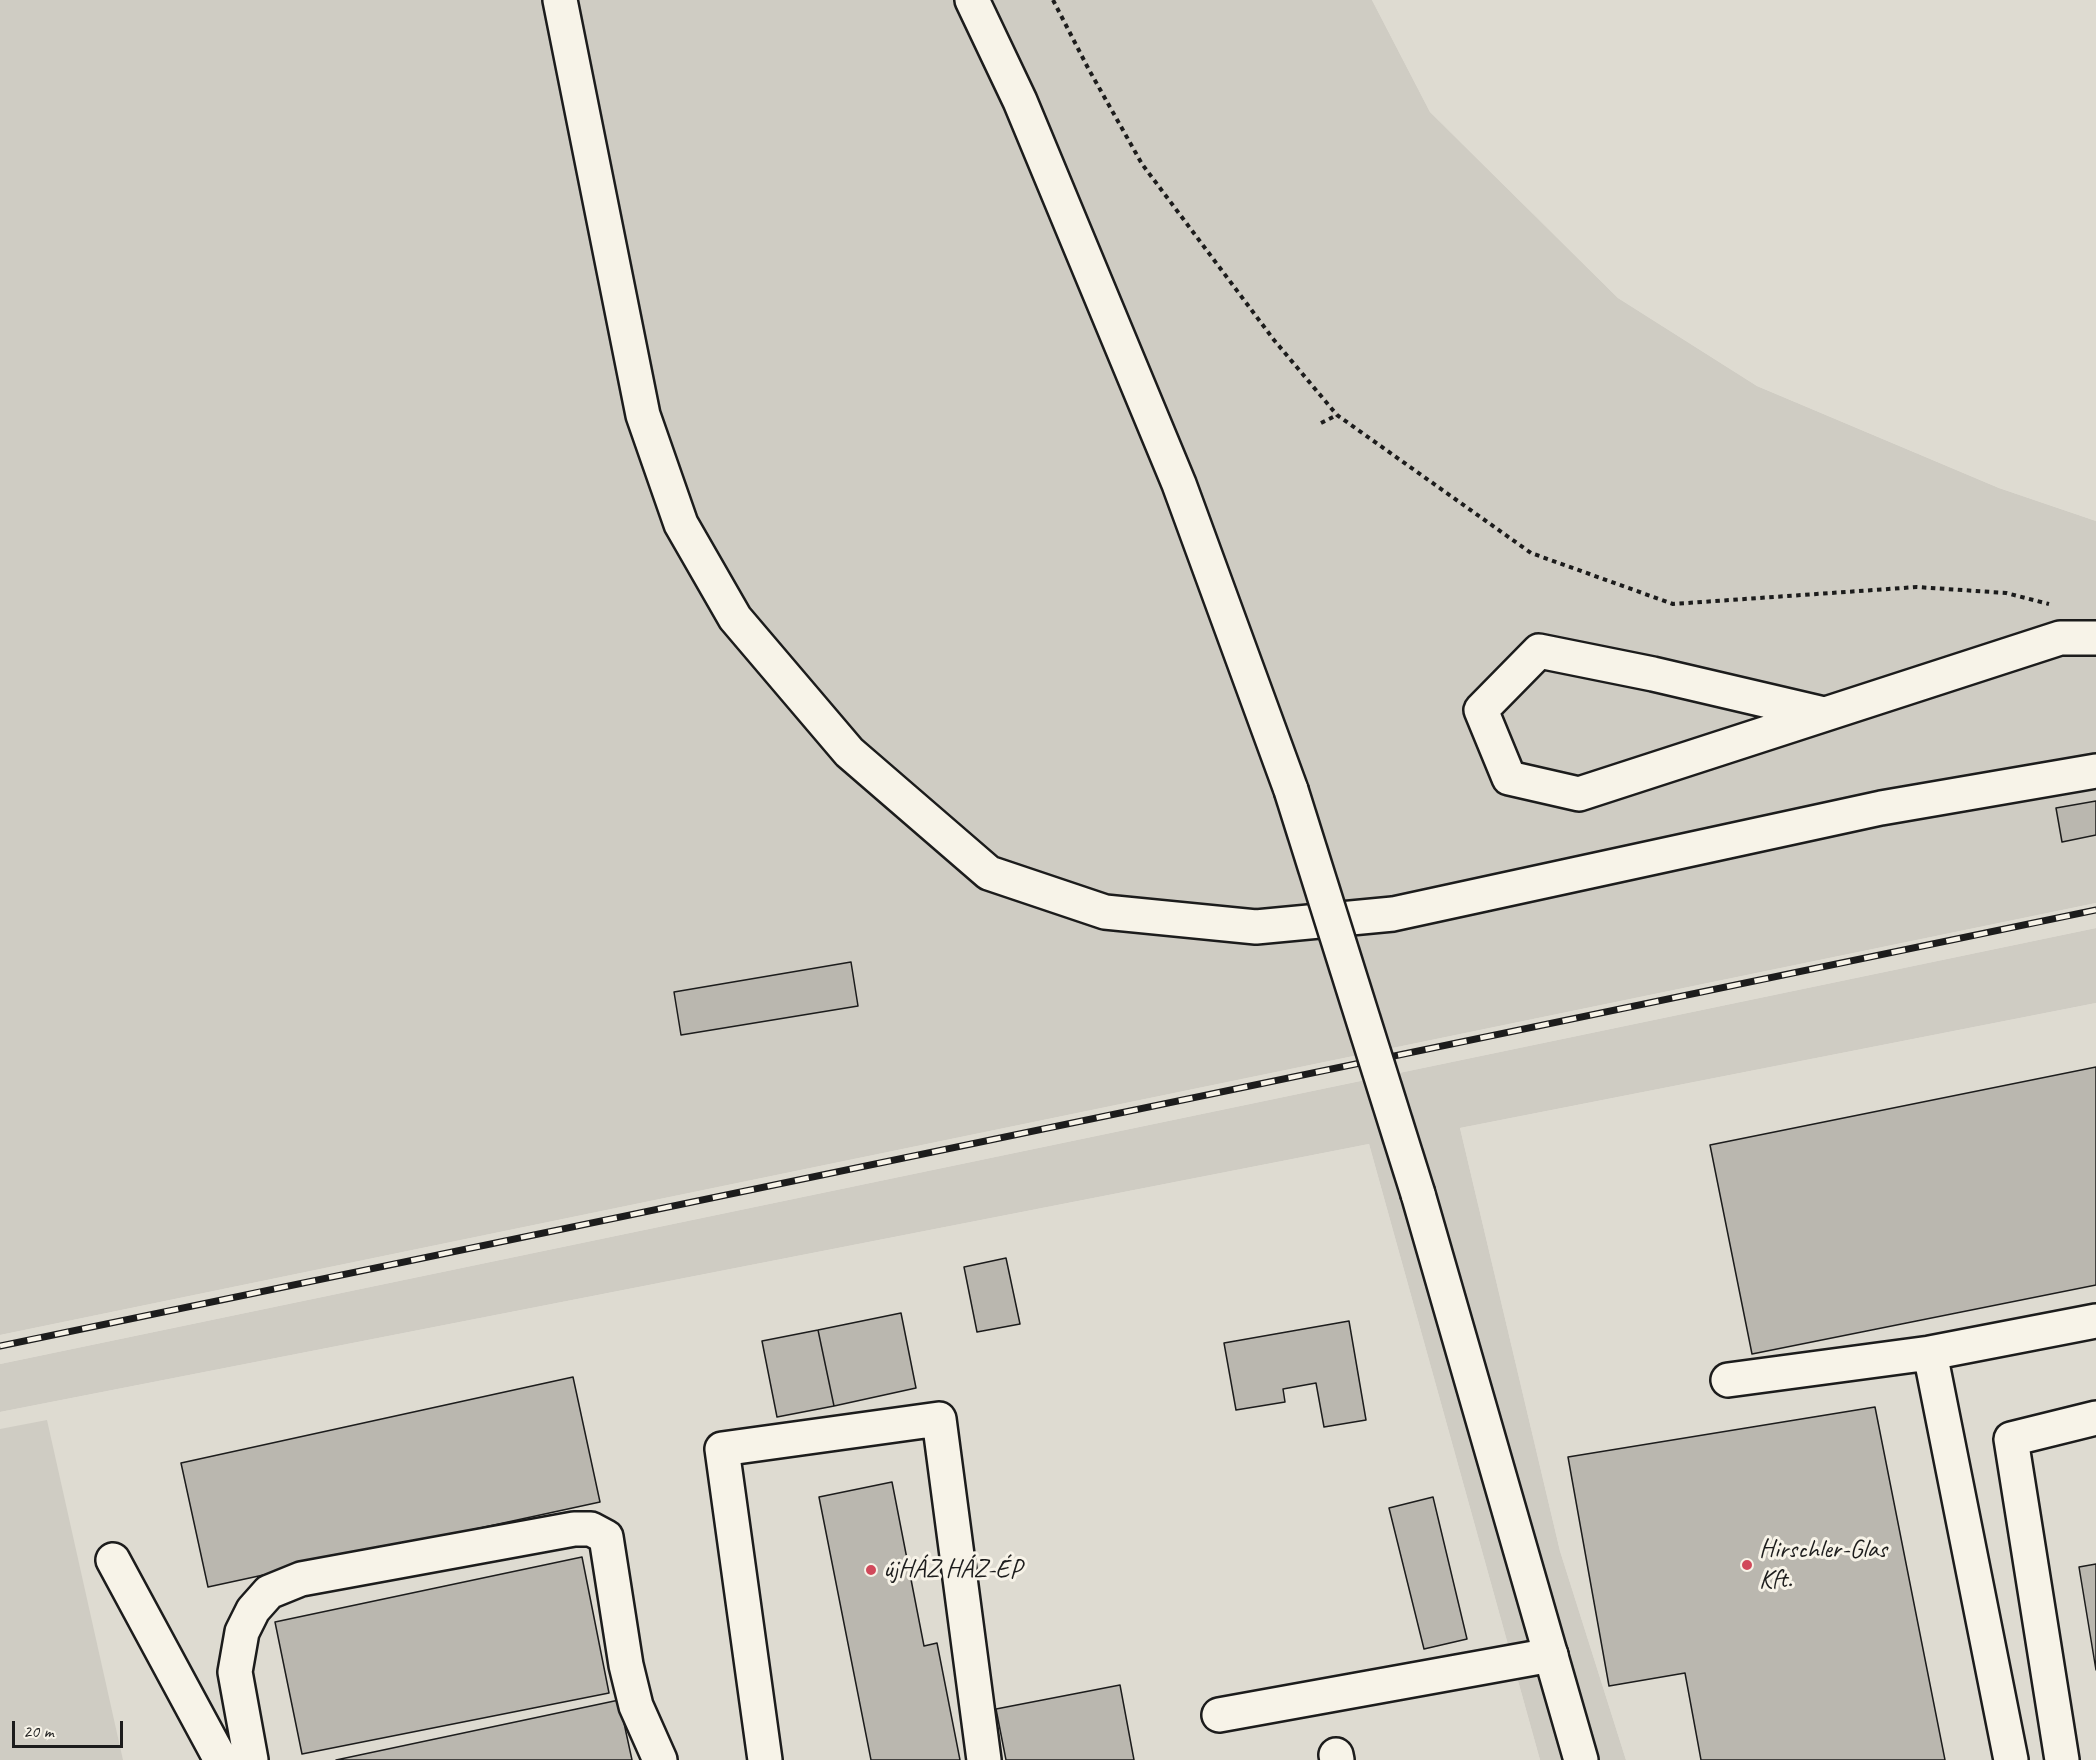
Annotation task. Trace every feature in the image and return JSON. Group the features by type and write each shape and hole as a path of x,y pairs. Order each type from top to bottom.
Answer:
{"street":[{"path":"560,0 643,415 681,524 735,618 849,752 989,873 1105,912 1256,927 1382,915 1881,808 2096,771"},
{"path":"972,0 1020,101 1179,484 1291,790 1418,1194 1581,1760"},
{"path":"1824,714 1653,674 1539,651 1481,710 1509,778 1579,794 2060,638 2096,638"},
{"path":"1728,1380 1930,1353 2096,1321"},
{"path":"1930,1353 2011,1760"},
{"path":"765,1760 722,1449 939,1419 984,1760"},
{"path":"2062,1760 2011,1439 2096,1419"},
{"path":"251,1760 235,1672 242,1632 253,1610 269,1592 301,1579 574,1529 591,1529 606,1537 626,1665 636,1706 660,1760"},
{"path":"113,1560 221,1760"},
{"path":"1219,1715 1551,1655"}],"path":[{"path":"1053,0 1142,164 1274,340 1337,415 1531,553 1673,604 1917,587 2006,593 2059,606"},
{"path":"1321,423 1337,415"}],"shaded area":[{"path":"0,0 1372,0 1430,112 1618,298 1757,386 1999,488 2096,521 2096,903 0,1335"},
{"path":"1372,0 2096,0 2096,521 1999,488 1757,386 1618,298 1430,112"},
{"path":"2096,903 2096,928 0,1364 0,1335"},
{"path":"2096,928 2096,1003 1460,1128 1560,1551 1626,1760 1540,1760 1369,1144 0,1412 0,1364"},
{"path":"2096,1003 2096,1760 1626,1760 1560,1551 1460,1128"},
{"path":"1369,1144 1540,1760 0,1760 0,1412"},
{"path":"47,1420 123,1760 0,1760 0,1429"}],"building":[{"path":"2096,801 2096,835 2062,842 2056,808"},
{"path":"851,962 858,1006 681,1035 674,992"},
{"path":"2096,1067 2096,1285 1752,1354 1710,1145"},
{"path":"1006,1258 1020,1324 977,1332 964,1267"},
{"path":"901,1313 916,1388 834,1406 818,1330"},
{"path":"1349,1321 1366,1420 1324,1427 1316,1383 1283,1389 1285,1402 1236,1410 1224,1343"},
{"path":"818,1330 834,1406 777,1417 762,1341"},
{"path":"573,1377 600,1502 208,1587 181,1463"},
{"name":"Hirschler-Glas Kft.","path":"1875,1407 1945,1760 1701,1760 1685,1673 1609,1686 1568,1457"},
{"name":"újHÁZ HÁZ-ÉP","path":"892,1482 924,1646 937,1643 960,1760 871,1760 819,1497"},
{"path":"1433,1497 1467,1639 1424,1649 1389,1508"},
{"path":"582,1557 609,1693 302,1754 275,1622"},
{"path":"2096,1564 2096,1670 2079,1567"},
{"path":"1120,1685 1134,1760 1006,1760 996,1709"},
{"path":"619,1700 632,1760 336,1760"}],"railway":[{"path":"0,1346 2096,910"}],"place":[{"name":"Hirschler-Glas Kft.","path":"1747,1565"},
{"name":"újHÁZ HÁZ-ÉP","path":"871,1570"}]}
